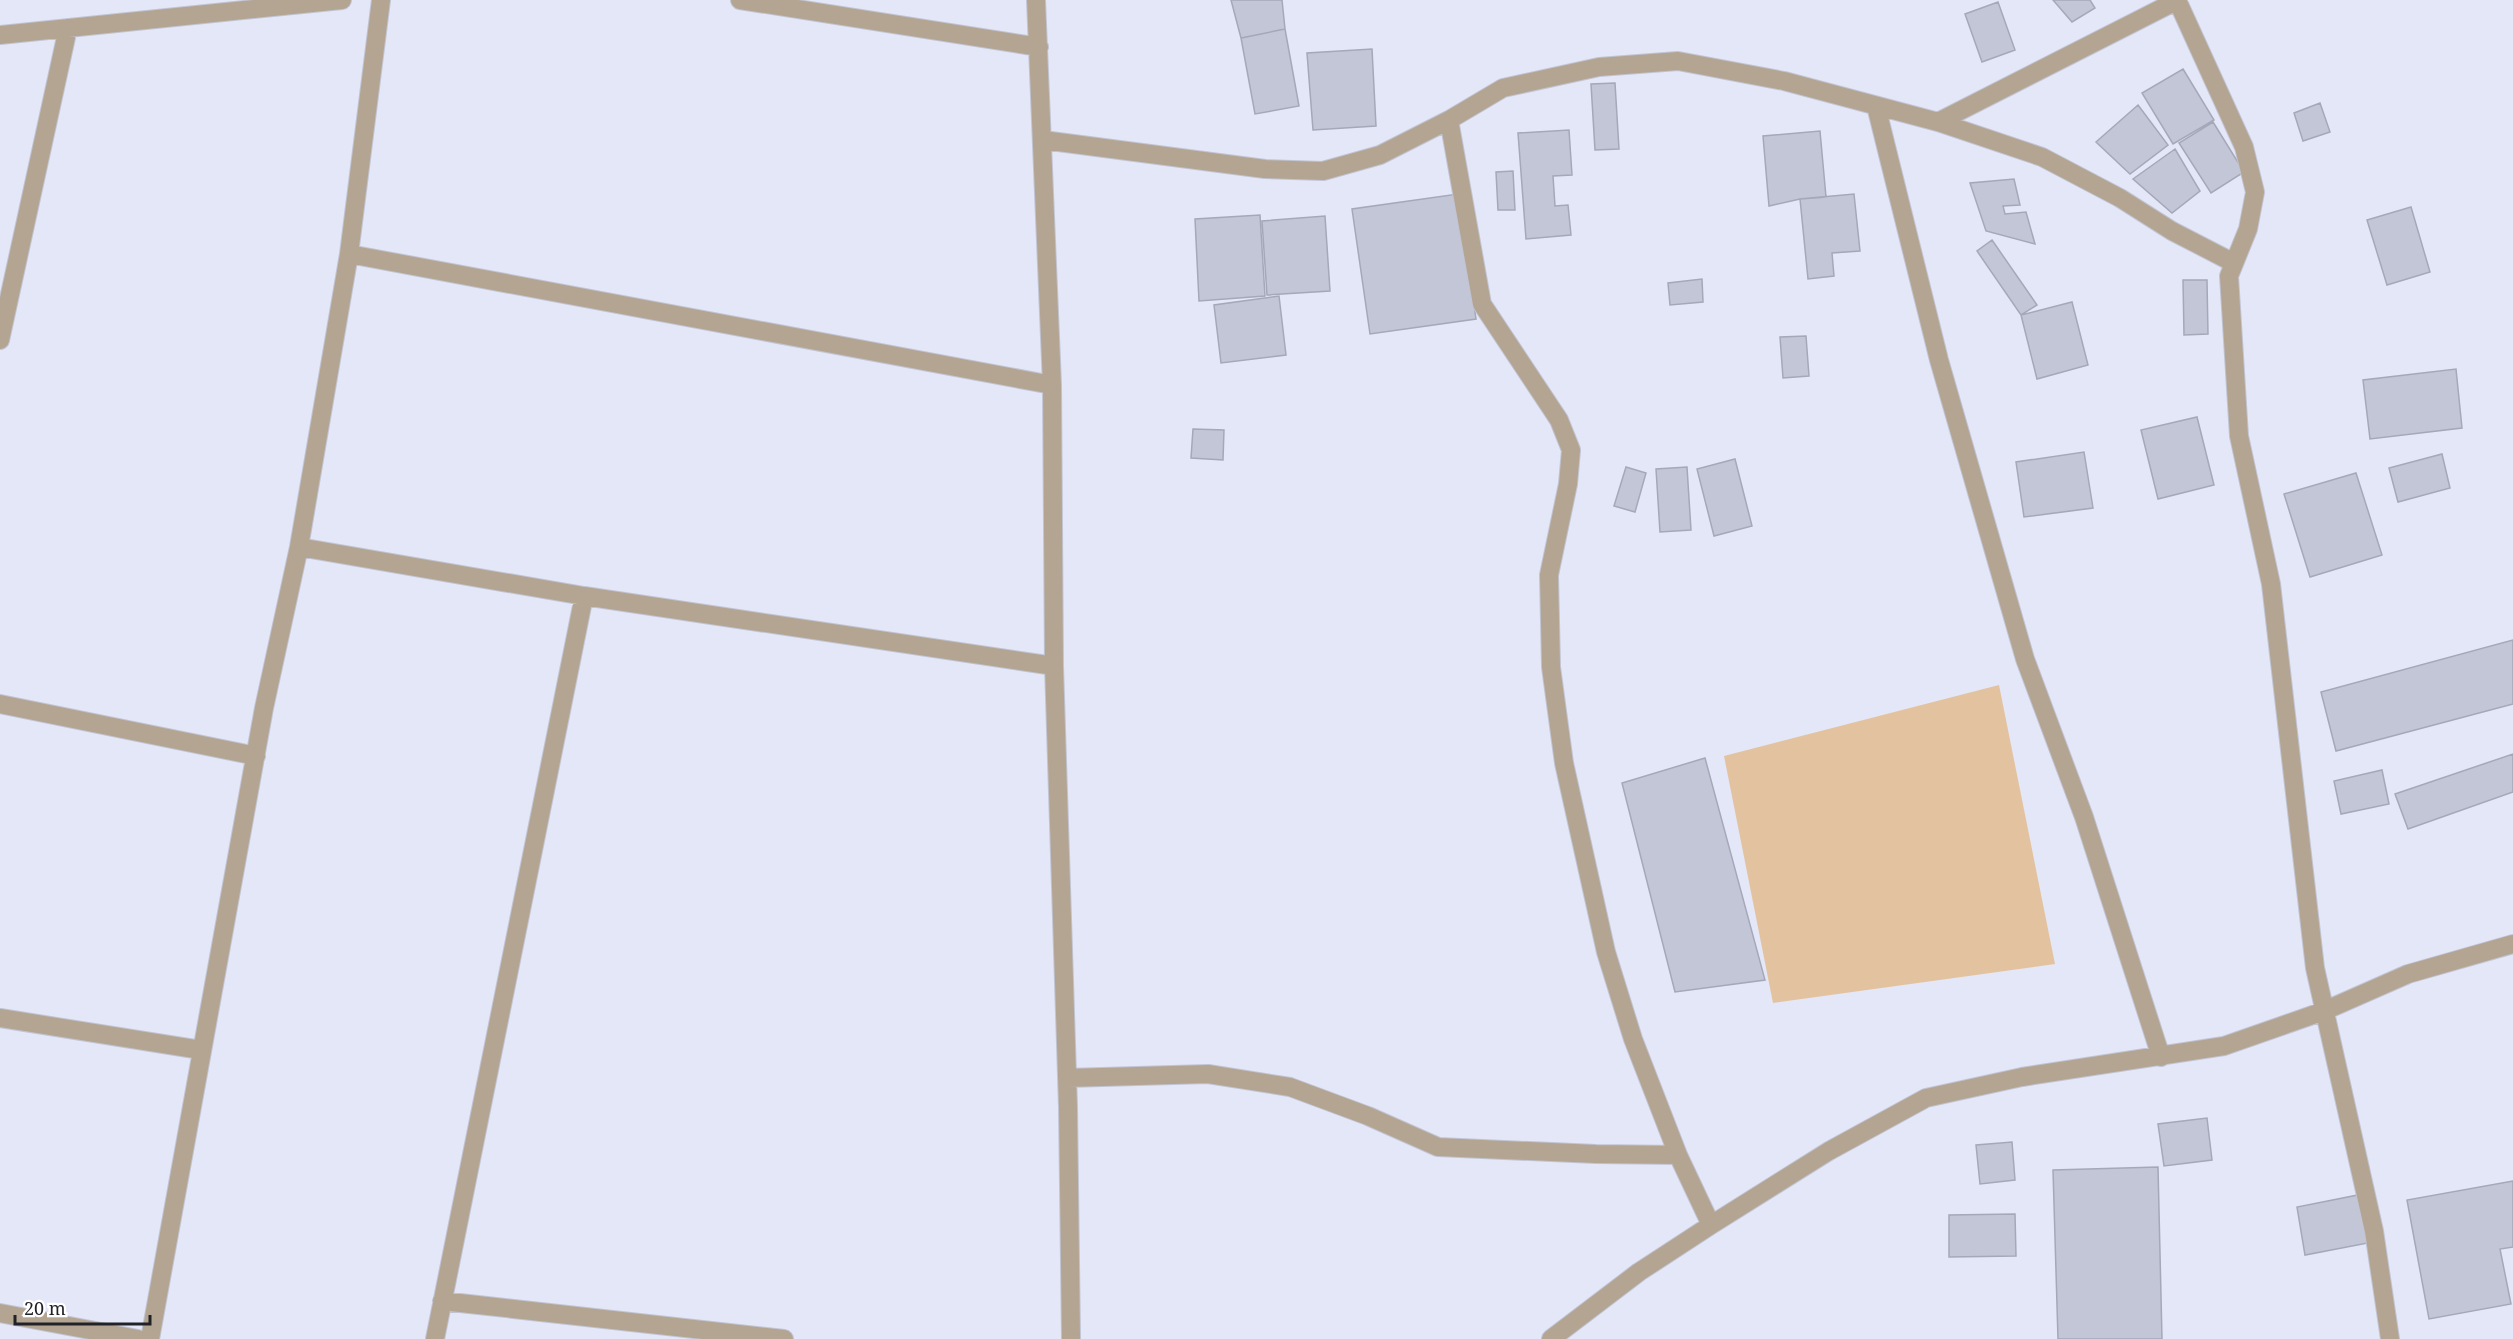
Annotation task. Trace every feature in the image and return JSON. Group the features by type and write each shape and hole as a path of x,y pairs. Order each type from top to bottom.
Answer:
{"street":[{"path":"0,35 342,0"},
{"path":"150,1339 256,756 299,547 349,254 381,0"},
{"path":"740,0 1039,47"},
{"path":"1036,0 1052,385 1054,666 1067,1078 1071,1339"},
{"path":"1938,122 2177,0 2244,147 2255,192 2248,229 2229,276 2239,436 2271,584 2315,968 2374,1231 2390,1339"},
{"path":"0,340 68,28"},
{"path":"1043,140 1265,169 1323,171 1380,155 1449,120 1503,88 1599,67 1678,61 1784,81 1938,122 2042,158 2120,198 2172,231 2234,263"},
{"path":"1876,106 1939,360 2025,659 2084,818 2161,1057"},
{"path":"1449,120 1482,304 1559,420 1570,450 1568,484 1549,575 1551,667 1564,763 1606,952 1634,1039 1678,1155 1711,1225"},
{"path":"349,254 1052,385"},
{"path":"299,547 584,596 1054,666"},
{"path":"435,1339 584,596"},
{"path":"0,704 256,756"},
{"path":"1551,1339 1639,1272 1711,1225 1829,1151 1926,1098 2022,1077 2224,1046 2324,1011 2408,974 2513,944"},
{"path":"0,1018 201,1050"},
{"path":"1067,1078 1208,1074 1290,1087 1368,1116 1438,1147 1678,1155"},
{"path":"442,1301 784,1339"},
{"path":"0,1313 138,1339"}],"shaded area":[{"path":"1999,685 2055,964 1773,1003 1724,756"}],"building":[{"path":"1231,0 1282,0 1285,29 1241,38"},
{"path":"2053,0 2090,0 2095,8 2072,22"},
{"path":"1998,2 2015,50 1982,62 1965,14"},
{"path":"1285,29 1299,106 1255,114 1241,38"},
{"path":"1372,49 1376,126 1313,130 1307,53"},
{"path":"2183,69 2214,120 2173,144 2142,93"},
{"path":"1615,83 1619,149 1595,150 1591,84"},
{"path":"2320,103 2330,132 2303,141 2294,113"},
{"path":"2138,105 2168,145 2130,174 2096,142"},
{"path":"2213,122 2244,172 2211,193 2179,143"},
{"path":"1569,130 1572,175 1553,176 1555,206 1568,205 1571,235 1526,239 1518,133"},
{"path":"1820,131 1826,197 1800,199 1769,206 1763,136"},
{"path":"2175,149 2200,191 2172,213 2133,179"},
{"path":"1513,171 1515,210 1498,210 1496,172"},
{"path":"2014,179 2020,205 2003,206 2005,214 2026,212 2035,244 1986,231 1970,183"},
{"path":"1458,194 1476,319 1370,334 1352,209"},
{"path":"1854,194 1860,251 1832,253 1834,276 1808,279 1800,199"},
{"path":"2411,207 2430,272 2387,285 2367,220"},
{"path":"1260,215 1265,296 1199,301 1195,219"},
{"path":"1325,216 1330,291 1267,295 1262,221"},
{"path":"1992,240 2037,305 2021,315 1977,251"},
{"path":"1702,279 1703,302 1670,305 1668,283"},
{"path":"2183,280 2207,280 2208,334 2184,335"},
{"path":"1279,296 1286,355 1221,363 1214,305"},
{"path":"2072,302 2088,365 2037,379 2021,315"},
{"path":"1806,336 1809,376 1783,378 1780,337"},
{"path":"2456,369 2462,428 2370,439 2363,380"},
{"path":"2197,417 2214,485 2158,499 2141,430"},
{"path":"1193,429 1224,430 1223,460 1191,458"},
{"path":"2084,452 2093,508 2024,517 2016,462"},
{"path":"2442,454 2450,488 2398,502 2389,468"},
{"path":"1735,459 1752,526 1714,536 1697,469"},
{"path":"1626,467 1646,473 1635,512 1614,506"},
{"path":"1687,467 1691,530 1660,532 1656,469"},
{"path":"2356,473 2382,555 2310,577 2284,494"},
{"path":"2513,640 2513,704 2336,751 2321,692"},
{"path":"2513,754 2513,792 2408,829 2395,794"},
{"path":"1705,758 1765,980 1675,992 1622,783"},
{"path":"2382,770 2389,804 2341,814 2334,781"},
{"path":"2207,1118 2212,1160 2164,1166 2158,1124"},
{"path":"2012,1142 2015,1180 1980,1184 1976,1145"},
{"path":"2158,1167 2162,1339 2058,1339 2053,1170"},
{"path":"2513,1181 2513,1247 2500,1249 2511,1304 2429,1319 2407,1200"},
{"path":"2358,1195 2368,1243 2305,1255 2297,1207"},
{"path":"2015,1214 2016,1256 1949,1257 1949,1215"}]}
